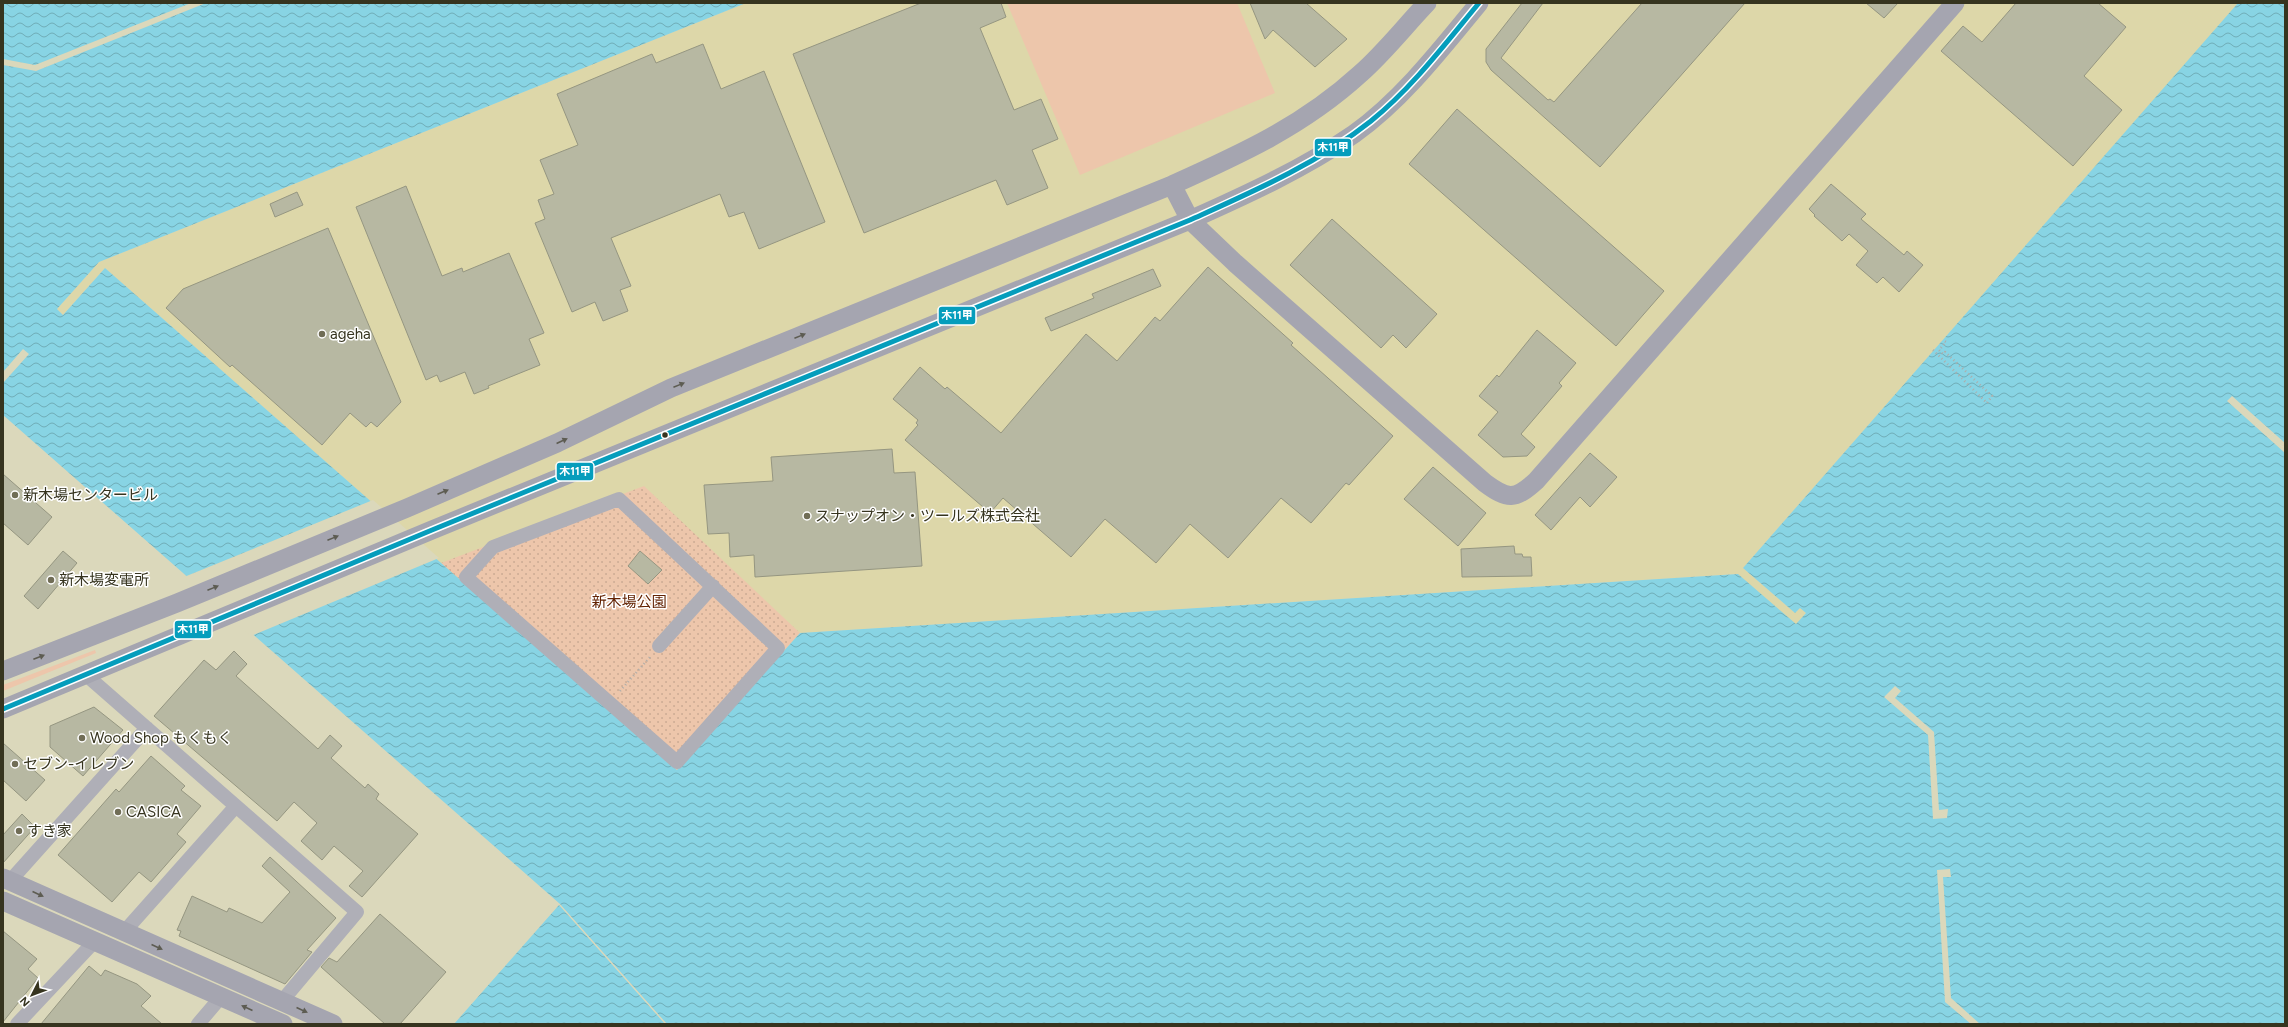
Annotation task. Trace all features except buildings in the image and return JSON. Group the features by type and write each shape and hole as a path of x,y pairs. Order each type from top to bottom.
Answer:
{"street":[{"path":"3,671 176,603 407,508 557,443 671,388 1172,185 1247,151 1298,122 1361,74 1427,3"},
{"path":"3,709 432,530 1190,220 1258,189 1354,133 1400,94 1441,50 1479,3"},
{"path":"1172,185 1190,220 1241,268 1485,484 1504,496 1518,495 1536,481 1955,3"},
{"path":"619,499 778,648 677,762 609,702 466,577 492,547 619,499"},
{"path":"659,646 713,586"},
{"path":"85,674 357,912 282,1002"},
{"path":"147,728 6,880 333,1024"},
{"path":"124,932 236,806"},
{"path":"3,901 282,1024"},
{"path":"17,1024 94,942"},
{"path":"198,1024 221,997"}],"path":[{"path":"1933,350 1987,403 1992,396 1945,352 1943,354 1939,350 1946,342 1942,340"},
{"path":"609,702 659,646"}],"shaded area":[{"path":"746,3 2239,3 1743,568 1795,613 1800,608 1806,613 1796,625 1737,574 800,633 677,771 105,268 63,315 57,309 99,262"}],"green space":[{"path":"1007,3 1237,3 1275,93 1080,175"},
{"name":"新木場公園","path":"644,486 800,633 677,771 441,563"},
{"path":"95,650 96,653 3,691 3,685"}],"water":[{"path":"3,3 746,3 99,262 57,309 63,315 105,268 677,770 800,633 1738,574 1796,624 1806,613 1800,608 1795,613 1743,568 2238,3 2285,3 2285,1024 667,1024 560,904 3,415 3,383 29,354 23,349 3,372"},
{"path":"559,905 665,1024 454,1024"}],"pier":[{"path":"191,3 206,3 36,71 3,65 3,59 35,65"},
{"path":"2232,396 2285,443 2285,453 2227,401"},
{"path":"373,500 439,558 251,636 184,577"},
{"path":"1895,686 1901,691 1895,698 1934,732 1939,810 1948,809 1947,818 1933,819 1928,735 1884,697"},
{"path":"1950,869 1951,877 1943,877 1951,998 1980,1024 1971,1024 1945,1002 1937,870"}],"transit line":[{"name":"木11甲","path":"3,709 432,530 1190,220 1260,188 1329,151 1371,121 1414,80 1441,50 1479,3"}],"place":[{"name":"ageha","path":"322,334"},
{"name":"新木場センタービル","path":"15,495"},
{"name":"スナップオン・ツールズ株式会社","path":"807,516"},
{"name":"新木場変電所","path":"51,580"},
{"name":"Wood Shop もくもく","path":"82,738"},
{"name":"セブン-イレブン","path":"15,764"},
{"name":"CASICA","path":"118,812"},
{"name":"すき家","path":"19,831"}]}
